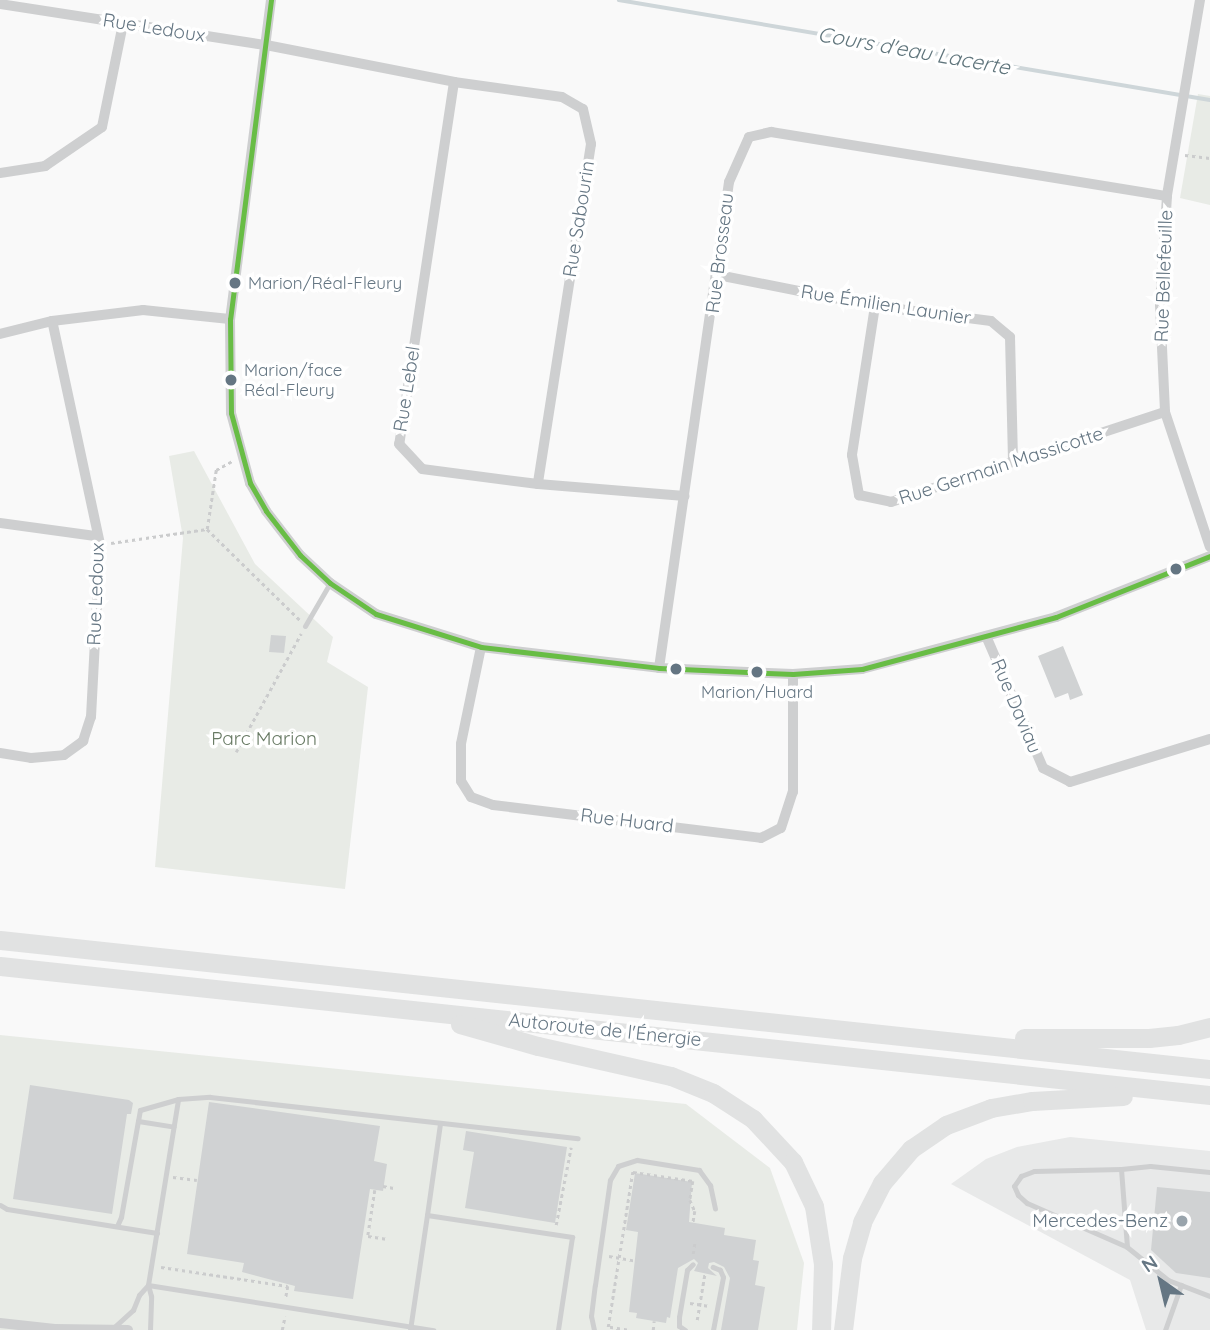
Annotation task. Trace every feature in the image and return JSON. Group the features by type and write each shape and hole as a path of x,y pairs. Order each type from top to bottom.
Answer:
{"highway":[{"name":"Autoroute de l'Énergie","path":"0,940 1210,1069"},
{"name":"Autoroute de l'Énergie","path":"0,966 1210,1096"},
{"path":"405,1009 538,1046 671,1076 713,1093 753,1119 793,1161 814,1206 823,1264 821,1330"},
{"path":"908,1037 1135,1039 1178,1035 1210,1027"},
{"path":"843,1330 852,1258 862,1222 891,1170 923,1139 964,1117 1012,1104 1183,1093"}],"street":[{"path":"271,0 230,319 231,413 240,457 250,483 266,511 300,555 330,583 376,614 481,647 659,668 793,674 862,669 1056,617 1210,556"},
{"name":"Rue Ledoux","path":"0,5 266,45"},
{"name":"Rue Bellefeuille","path":"1203,5 1167,196 1160,305 1165,412 1210,547"},
{"path":"0,173 45,166 102,127 122,24"},
{"name":"Rue Sabourin","path":"266,45 454,82 562,97 583,109 591,144 538,484"},
{"name":"Rue Lebel","path":"454,82 399,444 422,469 538,484 685,496"},
{"name":"Rue Brosseau","path":"659,668 718,275 729,182 749,137 772,132 1167,196"},
{"name":"Rue Émilien Launier","path":"718,275 874,306 991,321 1010,337 1013,460"},
{"name":"Rue Germain Massicotte","path":"874,306 852,455 859,495 891,502 1165,412"},
{"path":"0,334 52,321 143,310 230,319"},
{"name":"Rue Ledoux","path":"0,753 31,758 64,755 83,741 91,717 100,544 52,321"},
{"path":"0,523 95,536 100,544"},
{"name":"Rue Daviau","path":"986,636 1043,768 1070,782 1210,739"},
{"name":"Rue Huard","path":"481,647 461,744 461,781 471,797 492,805 761,838 781,828 793,792 793,674"},
{"path":"0,1323 62,1329 128,1330"}],"lane":[{"path":"305,626 330,583"},
{"path":"117,1226 121,1217 140,1110 178,1099 210,1097 440,1124 459,1122 578,1138"},
{"path":"150,1330 151,1296 148,1285 178,1099"},
{"path":"138,1121 174,1127"},
{"path":"411,1328 440,1124"},
{"path":"594,1330 591,1311 610,1180 615,1169 632,1160 699,1170 710,1185 715,1208"},
{"path":"1210,1172 1150,1166 1034,1171 1021,1176 1014,1186 1018,1195 1027,1203 1127,1247 1168,1280 1210,1296"},
{"path":"1121,1169 1127,1247"},
{"path":"0,1207 158,1233"},
{"path":"428,1215 572,1237 558,1330"},
{"path":"685,1330 679,1326 679,1317 687,1270 693,1261"},
{"path":"713,1267 721,1271 723,1277 713,1330"},
{"path":"148,1285 433,1330"},
{"path":"113,1328 133,1310 139,1295 148,1285"},
{"path":"1165,1330 1181,1285"}],"path":[{"path":"1175,154 1210,158"},
{"path":"207,530 216,470 240,457"},
{"path":"100,544 207,530"},
{"path":"207,530 305,626 236,752"},
{"path":"548,1225 556,1226 569,1147"},
{"path":"627,1330 608,1327 633,1170 693,1181 690,1200 695,1211 693,1223"},
{"path":"185,1179 197,1180"},
{"path":"383,1186 394,1188"},
{"path":"374,1190 368,1236 386,1239"},
{"path":"613,1217 625,1219"},
{"path":"693,1261 695,1240"},
{"path":"619,1258 637,1261"},
{"path":"161,1267 288,1285 288,1298"},
{"path":"697,1320 705,1272"},
{"path":"282,1330 285,1313"},
{"path":"653,1330 654,1321"}],"shaded area":[{"path":"1070,1137 1210,1151 1210,1330 1146,1330 1130,1280 951,1184 986,1159 1017,1147"}],"green space":[{"path":"1198,94 1210,96 1210,205 1180,198"},
{"name":"Parc Marion","path":"194,451 255,564 333,637 327,662 368,687 345,889 155,867 183,538 169,456"},
{"path":"0,1035 686,1104 770,1168 804,1263 797,1330 0,1330"}],"building":[{"path":"271,635 286,636 284,653 269,652"},
{"path":"1063,646 1083,695 1070,700 1068,693 1055,698 1038,656"},
{"path":"30,1085 129,1100 133,1103 131,1114 127,1114 112,1214 13,1199"},
{"path":"209,1102 380,1126 374,1161 387,1164 383,1191 370,1189 353,1299 294,1291 295,1286 242,1272 244,1263 187,1254"},
{"path":"466,1131 567,1147 555,1223 465,1208 474,1152 463,1150"},
{"path":"635,1173 692,1182 689,1222 725,1228 724,1235 756,1240 753,1260 759,1261 755,1285 765,1287 758,1330 721,1330 730,1278 724,1267 714,1262 709,1263 708,1268 717,1276 694,1271 698,1263 694,1259 678,1268 670,1318 667,1317 666,1323 636,1318 637,1313 629,1312 638,1232 626,1230"},
{"name":"Mercedes-Benz","path":"1157,1187 1210,1192 1210,1278 1176,1273 1151,1250"}],"waterway":[{"name":"Cours d'eau Lacerte","path":"619,0 1210,100"}],"transit line":[{"path":"271,0 230,319 231,413 250,483 266,511 300,555 330,583 376,614 481,647 659,668 793,674 862,669 1056,617 1210,556"}],"place":[{"name":"Marion/Réal-Fleury","path":"235,283"},
{"name":"Marion/face Réal-Fleury","path":"231,380"},
{"name":"Marion/Huard","path":"757,672"},
{"name":"Mercedes-Benz","path":"1182,1221"}]}
